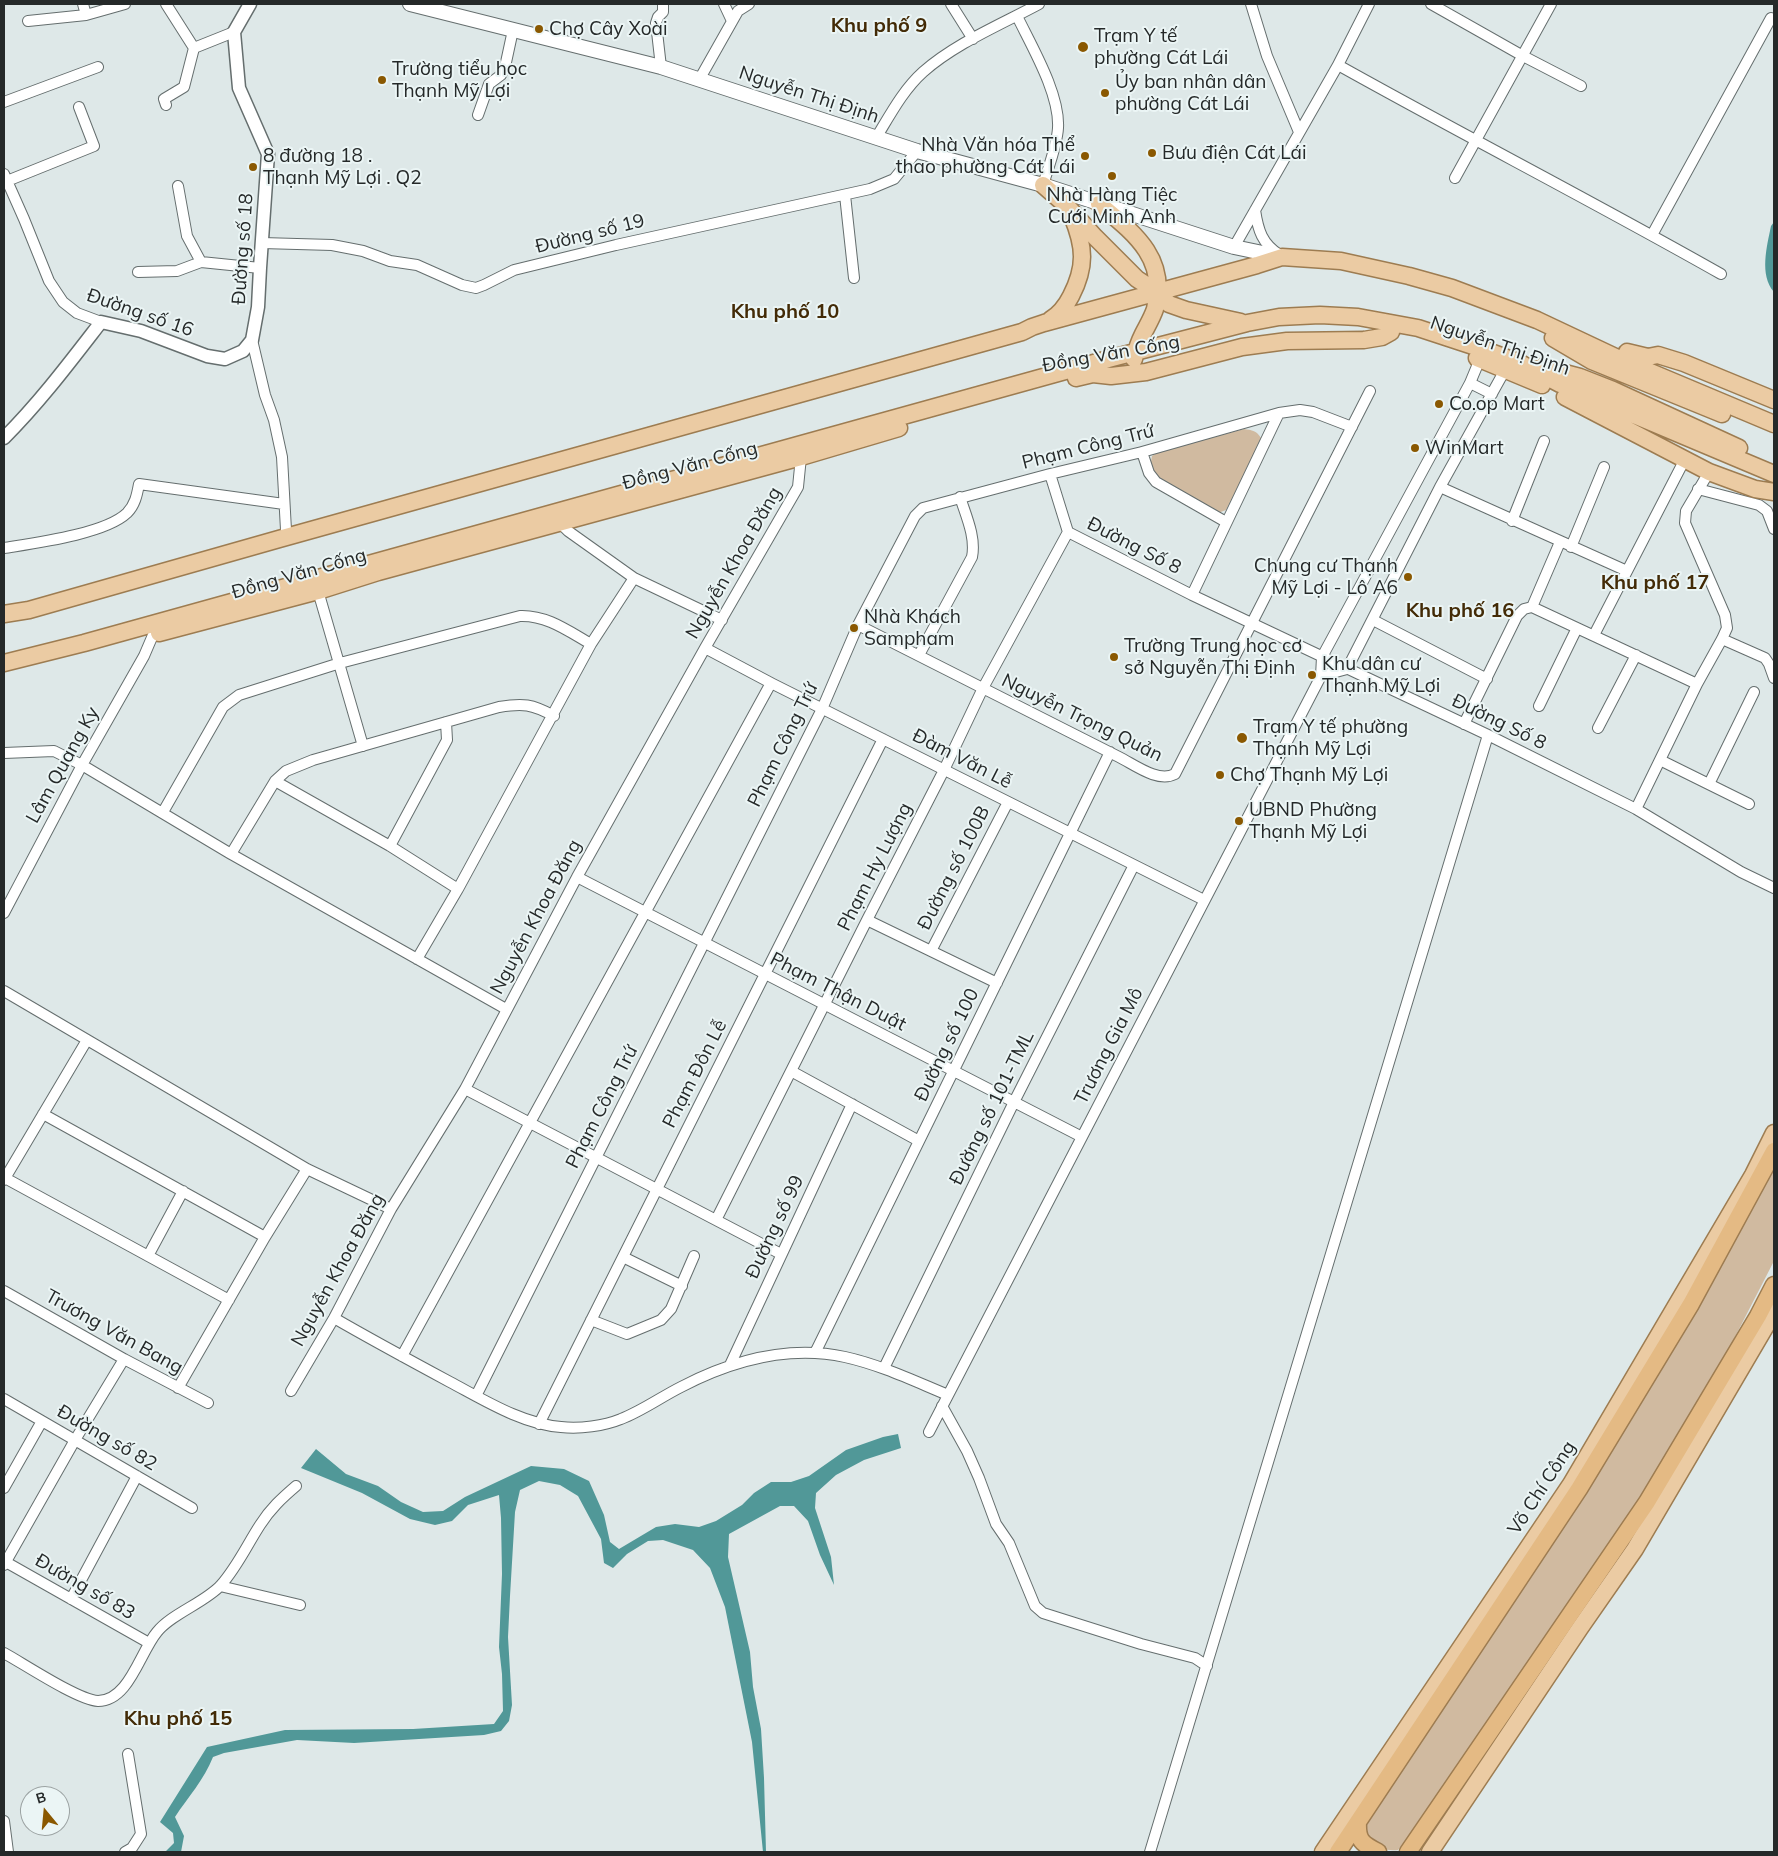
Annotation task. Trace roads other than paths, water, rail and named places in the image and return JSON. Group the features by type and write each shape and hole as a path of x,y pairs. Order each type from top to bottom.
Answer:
{"highway":[{"name":"Võ Chí Công","path":"1338,1852 1579,1489 1692,1304 1774,1152"},
{"path":"1407,1852 1647,1502 1758,1316 1774,1285"},
{"path":"1358,1822 1357,1834 1361,1841 1378,1852"}],"main road":[{"name":"Nguyễn Thị Định","path":"410,4 437,7 513,30 661,67 917,151 1043,185 1234,247 1282,257 1341,261 1370,259 1406,264 1445,276 1508,296 1774,429"},
{"name":"Nguyễn Thị Định","path":"1043,185 1137,279 1157,292 1169,304 1186,310 1248,323 1265,330 1320,326 1392,328 1442,335 1482,355 1512,364 1589,395 1770,472"},
{"path":"1099,204 1133,232 1152,261 1156,276 1157,292 1154,310 1143,334 1129,374"},
{"path":"1038,325 1058,316 1068,302 1082,274 1081,242 1068,208"},
{"name":"Đồng Văn Cống","path":"4,606 45,598 286,530 1022,332 1038,325 1282,257"},
{"name":"Nguyễn Thị Định","path":"1341,261 1409,276 1496,303 1774,415"},
{"name":"Nguyễn Thị Định","path":"1496,303 1592,361 1774,429"},
{"name":"Đồng Văn Cống","path":"4,663 84,643 318,591 556,518 801,457 1065,376 1112,358 1248,323"},
{"name":"Đồng Văn Cống","path":"4,672 24,668 153,629 1065,376 1093,374 1111,376 1146,372 1242,347 1286,340 1364,340 1382,337 1392,328"},
{"path":"1112,358 1143,334"},
{"path":"1093,374 1119,367 1136,352"},
{"path":"1626,356 1648,357 1658,355 1684,363 1774,400"},
{"name":"Nguyễn Thị Định","path":"1512,364 1551,369 1580,377 1770,472"},
{"path":"1512,364 1545,387 1708,472 1755,488 1774,492"},
{"name":"Nguyễn Thị Định","path":"1545,387 1572,393 1770,472"},
{"path":"1572,393 1589,395"},
{"name":"Đồng Văn Cống","path":"4,614 29,610 626,438"},
{"name":"Võ Chí Công","path":"1323,1852 1571,1484 1753,1175 1774,1133"},
{"path":"1430,1852 1634,1549 1774,1312"}],"street":[{"path":"82,4 86,15"},
{"path":"28,21 86,15 125,4"},
{"path":"166,4 194,48 184,87 164,98 166,105"},
{"path":"194,48 234,32 250,4"},
{"path":"661,67 656,23 658,17 663,12 663,4"},
{"path":"724,4 732,21"},
{"path":"699,80 738,11 749,4"},
{"path":"951,4 973,39"},
{"path":"876,138 902,96 923,72 973,39 1038,4"},
{"path":"1251,4 1267,56 1299,132"},
{"path":"1234,247 1338,65 1369,4"},
{"path":"1431,4 1581,86"},
{"path":"1455,178 1551,4"},
{"path":"1017,16 1043,70 1057,109 1058,130 1043,185"},
{"path":"1652,235 1771,18"},
{"path":"478,115 490,83 498,79 506,67 513,30"},
{"name":"Đường số 18","path":"234,32 239,88 268,154 258,307 252,340 282,457 286,530"},
{"path":"1338,65 1721,274"},
{"path":"4,102 98,67"},
{"path":"5,177 94,146 79,107"},
{"name":"Đường số 19","path":"262,243 332,244 390,261 417,265 462,285 476,288 514,270 751,214 870,189 894,179 917,151"},
{"name":"Đường số 16","path":"5,177 49,281 63,302 77,313 101,322 142,330 207,356 225,359 243,351 252,340"},
{"path":"178,186 187,236 201,262"},
{"path":"846,195 854,278"},
{"path":"1255,210 1258,228 1264,243 1282,257"},
{"path":"138,272 177,271 201,262 260,268"},
{"path":"4,438 62,374 101,322"},
{"name":"Trương Gia Mô","path":"929,1432 1321,676 1322,657 1470,384 1482,355"},
{"path":"1321,676 1347,669 1374,620 1440,487 1492,394 1512,364"},
{"path":"1470,384 1492,394"},
{"name":"Nguyễn Trọng Quản","path":"858,625 1160,777 1169,778 1175,774 1370,392"},
{"name":"Phạm Công Trứ","path":"476,1396 822,709 858,625 915,516 923,508 960,497 1142,452 1278,413 1300,410 1313,412 1352,427"},
{"path":"1192,595 1278,413"},
{"path":"1512,521 1544,441"},
{"path":"1142,452 1149,473 1156,482 1226,522"},
{"name":"Nguyễn Khoa Đăng","path":"291,1391 334,1318 391,1209 465,1089 577,877 705,648 798,487 801,457"},
{"path":"1594,635 1685,459"},
{"path":"1571,547 1604,467"},
{"path":"1636,809 1697,684 1727,628 1726,616 1685,523 1686,511 1708,472"},
{"path":"1050,474 1068,532"},
{"path":"4,548 76,534 110,524 127,513 136,501 139,484 284,504"},
{"path":"1440,487 1512,521 1627,571"},
{"path":"1698,489 1759,505 1770,516 1774,530"},
{"path":"919,655 972,557 974,548 972,536 960,497"},
{"path":"556,518 568,531 634,578 722,620"},
{"name":"Đường Số 8","path":"1068,532 1192,595 1488,735 1636,809 1741,872 1774,888"},
{"name":"Phạm Hy Lượng","path":"716,1220 866,920 944,770 983,688 1068,532"},
{"path":"1532,607 1560,542"},
{"path":"417,959 554,716 591,644 634,578"},
{"path":"318,591 363,746"},
{"path":"1464,724 1517,616 1524,609 1532,607 1697,684"},
{"path":"163,812 223,707 239,695 340,664 520,616 533,616 550,620 591,644"},
{"path":"1374,620 1487,679"},
{"path":"1539,706 1577,628"},
{"name":"Lâm Quang Ky","path":"4,913 82,765 135,672 153,629"},
{"path":"1722,639 1765,658 1774,678"},
{"name":"Đàm Văn Lễ","path":"705,648 822,709 1204,900"},
{"path":"1598,728 1636,655"},
{"path":"402,1356 771,683"},
{"path":"1709,784 1754,692"},
{"path":"231,854 275,781 286,771 295,767 313,760 499,707 521,704 538,707 554,716"},
{"path":"390,846 447,740 446,722"},
{"path":"1150,1852 1488,735"},
{"name":"Phạm Đôn Lễ","path":"539,1424 883,739"},
{"path":"4,753 54,751 82,765 231,854 506,1010"},
{"name":"Đường số 100","path":"815,1353 1110,752"},
{"path":"1660,760 1749,804"},
{"path":"275,781 390,846 458,889"},
{"name":"Đường số 100B","path":"931,951 1008,802"},
{"name":"Đường số 101-TML","path":"884,1368 1014,1102 1134,865"},
{"name":"Phạm Thận Duật","path":"577,877 1082,1137"},
{"path":"866,920 997,982"},
{"path":"4,991 307,1168 391,1209"},
{"path":"87,1040 4,1179 228,1300"},
{"path":"791,1071 919,1141"},
{"path":"465,1089 782,1254"},
{"name":"Đường số 99","path":"730,1365 852,1104"},
{"path":"43,1114 265,1236"},
{"path":"178,1388 265,1236 307,1168"},
{"path":"148,1256 183,1191"},
{"path":"591,1320 627,1334 661,1320 671,1309 694,1256"},
{"path":"623,1257 682,1286"},
{"name":"Trương Văn Bang","path":"4,1291 124,1359 208,1403"},
{"path":"334,1318 497,1407 539,1424 562,1428 589,1426 620,1420 682,1386 730,1365 781,1353 815,1353 844,1357 884,1368 948,1395"},
{"path":"4,1563 124,1359"},
{"name":"Đường số 82","path":"4,1399 192,1508"},
{"path":"942,1406 967,1451 996,1524 1009,1543 1025,1584 1038,1609 1043,1613 1141,1644 1195,1658 1206,1666"},
{"path":"5,1484 42,1421"},
{"path":"71,1599 137,1476"},
{"path":"4,1653 78,1696 98,1701 113,1698 125,1686 158,1630 220,1586 246,1551 260,1524 277,1503 296,1486"},
{"name":"Đường số 83","path":"4,1563 149,1643"},
{"path":"220,1586 300,1605"},
{"path":"125,1852 132,1848 141,1834 128,1754"},
{"path":"4,1821 8,1852"}],"water":[{"path":"1774,222 1774,292 1769,285 1765,260 1771,226"},
{"path":"898,1434 901,1448 864,1460 836,1475 816,1493 815,1508 831,1557 834,1585 820,1555 808,1521 794,1506 780,1506 729,1534 728,1557 750,1652 753,1687 761,1729 766,1852 763,1852 752,1742 725,1607 710,1568 693,1550 663,1540 648,1541 627,1554 613,1568 604,1563 601,1539 578,1496 560,1485 539,1481 520,1490 515,1512 508,1637 512,1705 509,1721 501,1731 484,1735 354,1743 297,1740 224,1753 213,1757 200,1781 175,1817 184,1836 181,1852 165,1852 174,1843 173,1833 160,1822 207,1747 285,1730 413,1729 494,1724 503,1711 499,1647 502,1574 499,1495 468,1505 452,1521 435,1525 410,1519 362,1493 301,1468 316,1449 346,1474 378,1486 401,1502 423,1512 443,1511 465,1497 531,1466 564,1469 589,1481 604,1515 610,1542 619,1549 656,1527 675,1524 699,1527 716,1521 742,1505 754,1493 771,1482 791,1482 809,1476 846,1450 883,1437"}],"place":[{"name":"Chợ Cây Xoài","path":"539,29"},
{"name":"Trạm Y tế phường Cát Lái","path":"1083,47"},
{"name":"Trường tiểu học Thạnh Mỹ Lợi","path":"382,80"},
{"name":"Ủy ban nhân dân phường Cát Lái","path":"1105,93"},
{"name":"Bưu điện Cát Lái","path":"1152,153"},
{"name":"Nhà Văn hóa Thể thao phường Cát Lái","path":"1085,156"},
{"name":"8 đường 18 . Thạnh Mỹ Lợi . Q2","path":"253,167"},
{"name":"Nhà Hàng Tiệc Cưới Minh Anh","path":"1112,176"},
{"name":"Co.op Mart","path":"1439,404"},
{"name":"WinMart","path":"1415,448"},
{"name":"Chung cư Thạnh Mỹ Lợi - Lô A6","path":"1408,577"},
{"name":"Nhà Khách Sampham","path":"854,628"},
{"name":"Trường Trung học cơ sở Nguyễn Thị Định","path":"1114,657"},
{"name":"Khu dân cư Thạnh Mỹ Lợi","path":"1312,675"},
{"name":"Trạm Y tế phường Thạnh Mỹ Lợi","path":"1242,738"},
{"name":"Chợ Thạnh Mỹ Lợi","path":"1220,775"},
{"name":"UBND Phường Thạnh Mỹ Lợi","path":"1239,821"}],"district":[{"name":"Khu phố 9","path":"879,26"},
{"name":"Khu phố 10","path":"785,312"},
{"name":"Khu phố 17","path":"1655,583"},
{"name":"Khu phố 16","path":"1460,611"},
{"name":"Khu phố 15","path":"178,1719"}]}
